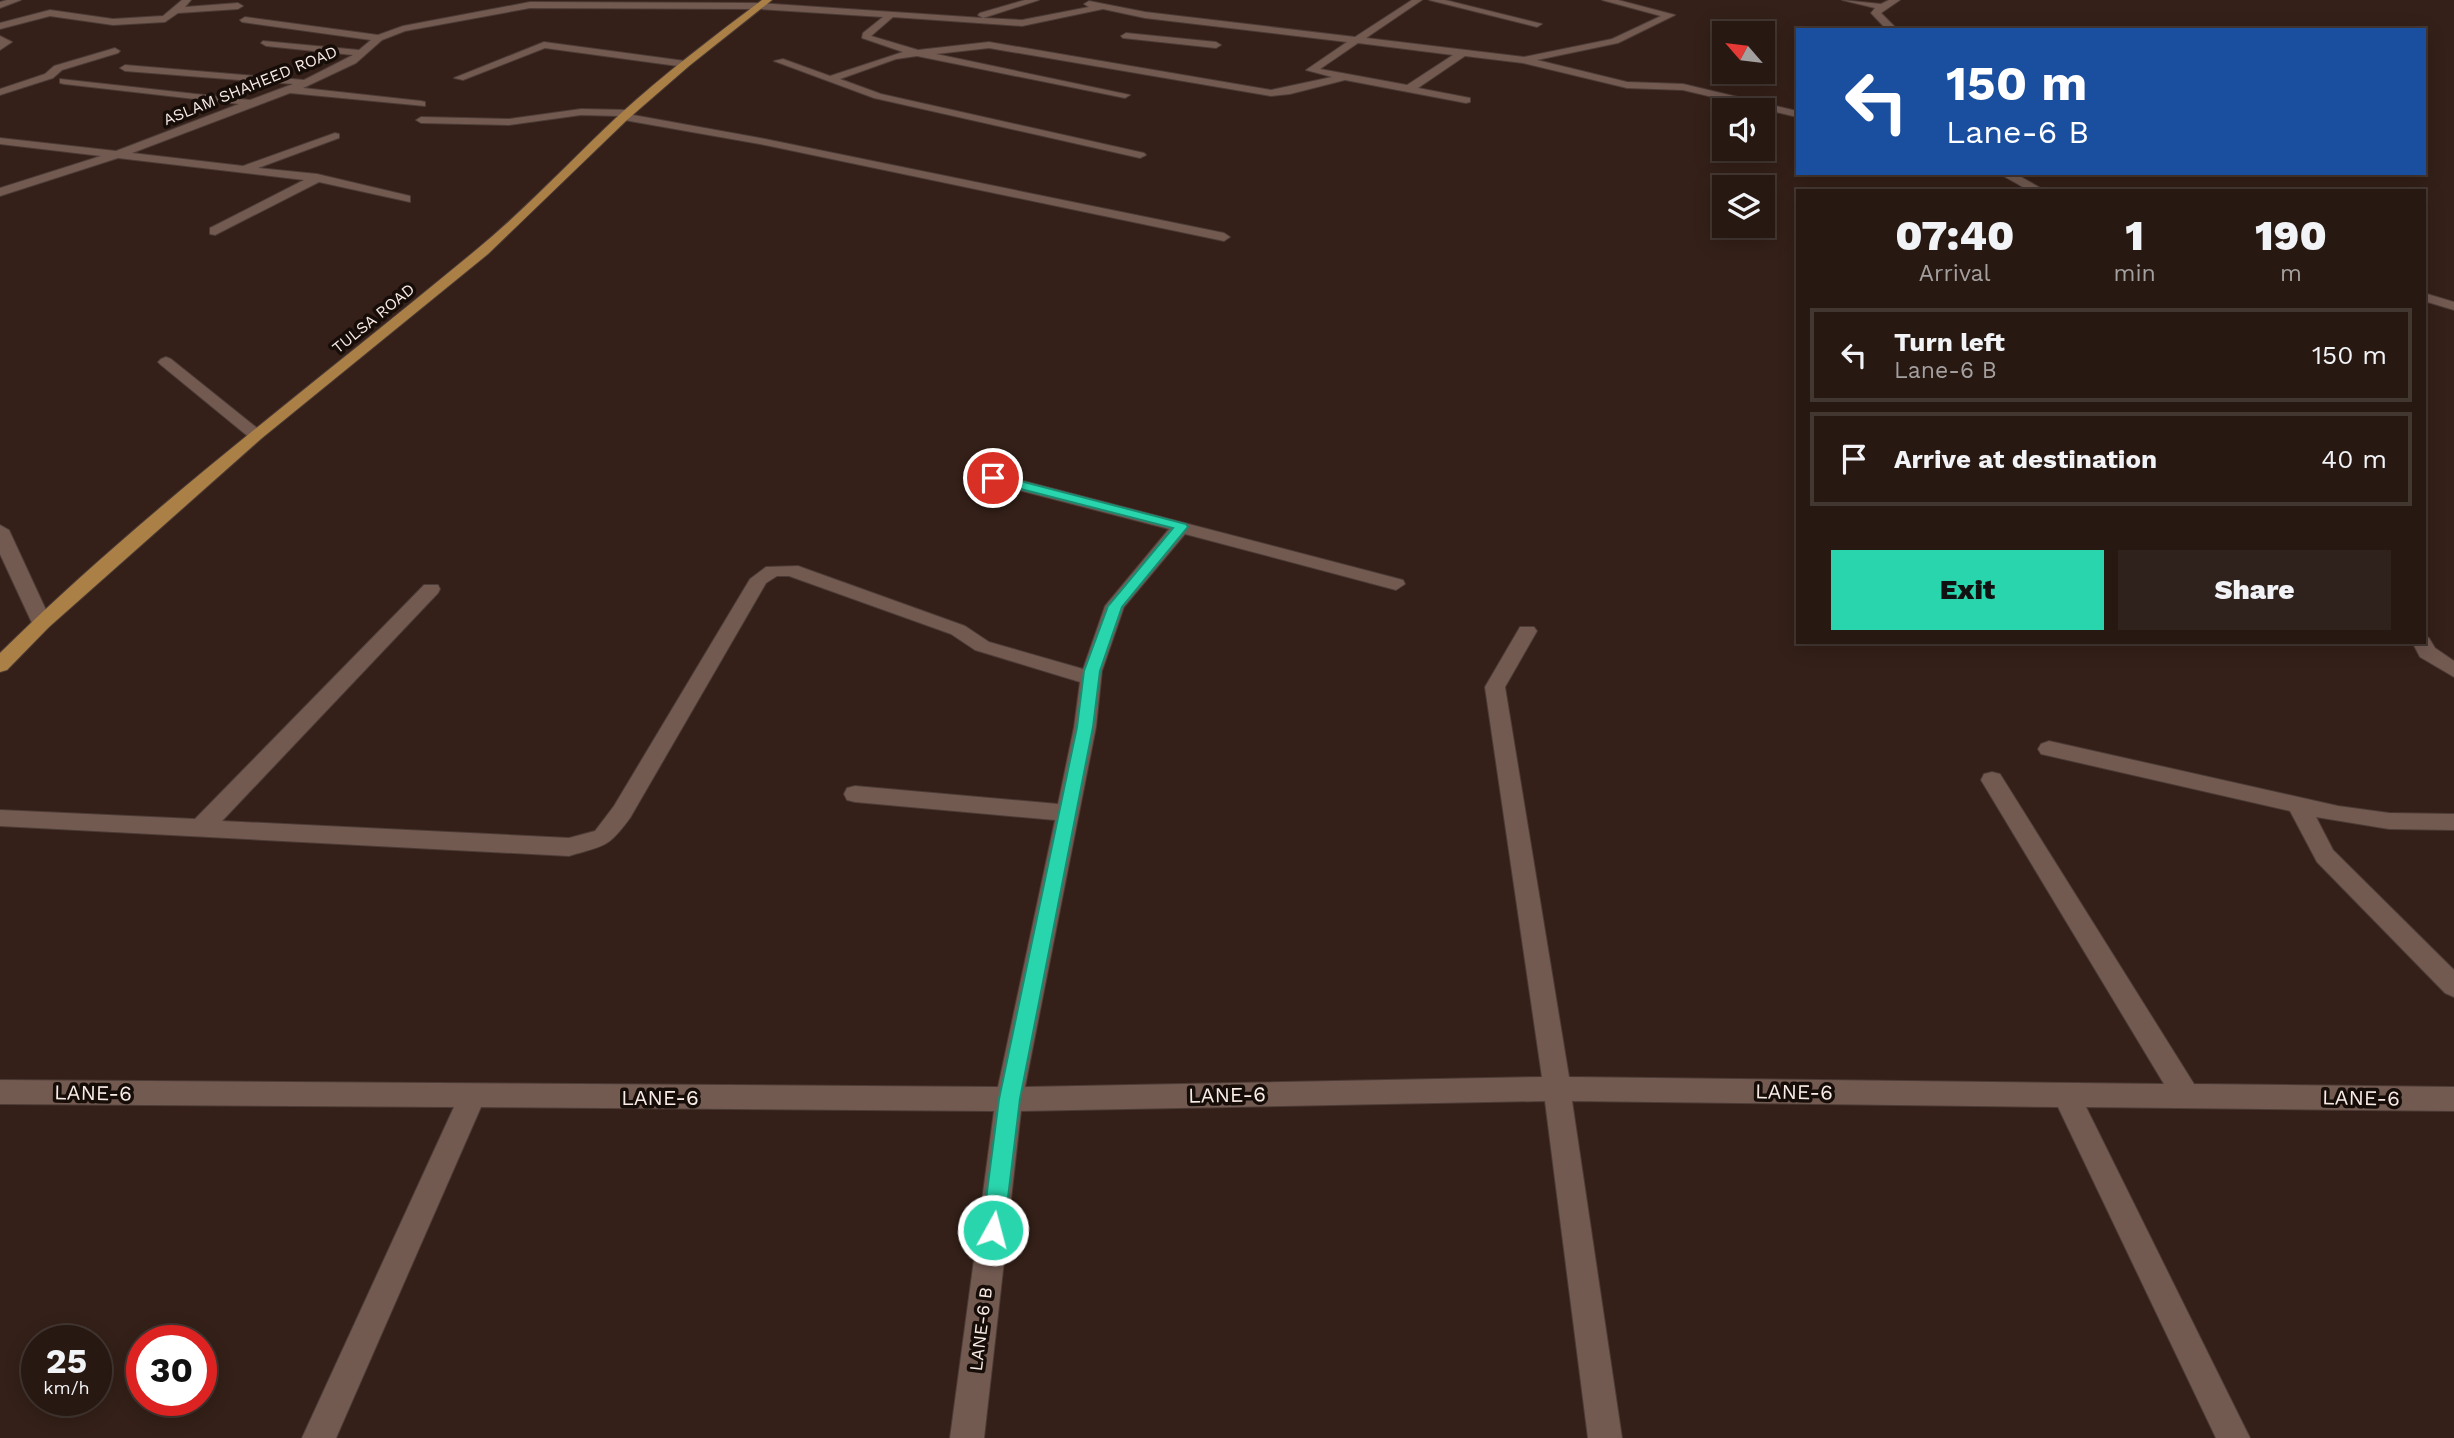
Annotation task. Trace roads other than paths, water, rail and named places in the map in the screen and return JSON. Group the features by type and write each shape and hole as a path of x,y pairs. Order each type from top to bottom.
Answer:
{"main road":[{"name":"TULSA ROAD","path":"0,665 43,623 256,435 483,251 626,115 685,64 764,3"}],"street":[{"path":"0,5 17,0"},
{"path":"0,26 50,13 113,22 165,19 187,0"},
{"path":"500,9 517,0"},
{"path":"969,20 1035,0"},
{"path":"1077,0 1102,7 1196,21 1523,61 1627,85 1683,87 1796,114"},
{"path":"1418,0 1311,70 1466,100"},
{"path":"1433,0 1469,6 1537,24"},
{"path":"1469,6 1495,0"},
{"path":"1523,61 1615,41 1670,15 1659,8 1606,0"},
{"path":"1846,0 1880,6 1896,0"},
{"name":"ASLAM SHAHEED ROAD","path":"0,192 113,156 306,83 352,61 379,38 428,23 500,9 530,5 764,3 868,13 891,9 969,20 1022,23 1102,7"},
{"path":"176,10 238,6"},
{"path":"1880,6 1876,13 1891,28"},
{"path":"891,9 866,35 867,38 920,54 1125,95"},
{"path":"245,20 379,38"},
{"path":"1154,39 1196,21"},
{"path":"1126,36 1216,45"},
{"path":"0,39 7,42 0,47"},
{"path":"266,43 361,53"},
{"path":"459,78 544,45 685,64"},
{"path":"831,79 894,56 996,45 1271,93 1290,91 1344,77"},
{"path":"0,92 49,76 58,68 115,51"},
{"path":"1409,89 1461,54"},
{"path":"779,61 878,96 1140,155"},
{"path":"125,68 306,83"},
{"path":"64,81 252,103"},
{"path":"287,90 421,104"},
{"path":"421,120 509,122 581,112 626,115 1224,237"},
{"path":"242,169 335,136"},
{"path":"0,141 317,178 406,199"},
{"path":"2008,175 2035,189"},
{"path":"215,232 317,178"},
{"path":"2426,298 2454,306"},
{"path":"166,362 256,435"},
{"path":"993,478 1396,583"},
{"name":"LANE-6 B","path":"967,1438 1009,1099 1085,727 1091,678 1115,606 1181,527"},
{"path":"0,530 43,623"},
{"path":"0,818 569,847 603,837 622,812 759,579 774,571 792,570 958,630 982,646 1091,678"},
{"path":"202,827 431,589"},
{"path":"1527,631 1495,687 1557,1089 1605,1438"},
{"path":"2423,644 2427,652 2454,670"},
{"path":"2049,749 2298,805 2389,821 2454,821"},
{"path":"1992,780 2186,1095"},
{"path":"855,794 1068,813"},
{"path":"2298,805 2325,856 2454,986"},
{"name":"LANE-6","path":"0,1092 1009,1099 1557,1089 2454,1099"},
{"path":"2067,1096 2233,1438"},
{"path":"318,1438 472,1097"}]}
